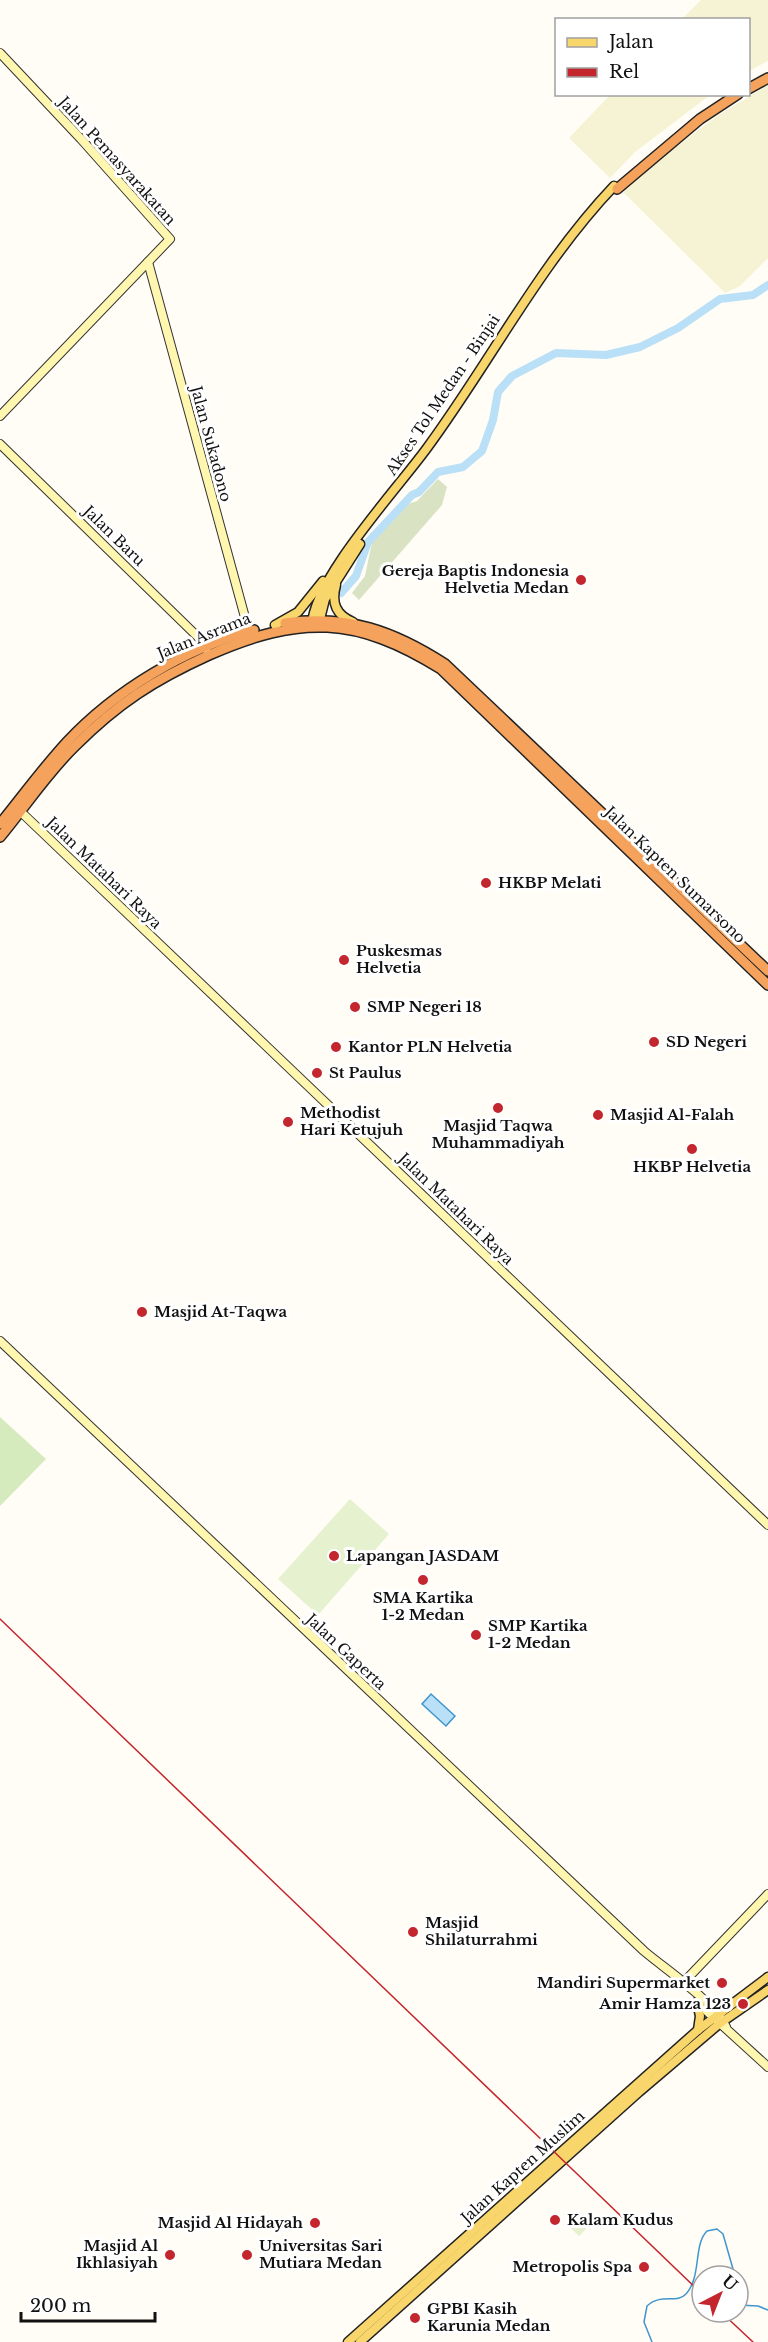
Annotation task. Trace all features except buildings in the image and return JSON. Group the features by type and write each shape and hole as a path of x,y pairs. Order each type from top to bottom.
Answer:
{"highway":[{"path":"750,81 768,72"},
{"path":"750,87 768,78"},
{"path":"616,188 661,143 724,96"},
{"path":"616,188 691,126 735,96"},
{"name":"Jalan Asrama","path":"0,837 73,748 127,699 205,647 315,624 379,637 398,644 441,669 566,784"},
{"name":"Jalan Asrama","path":"0,824 67,742 106,706 152,674 205,647 275,625 359,624 392,634 446,664 566,784"},
{"name":"Jalan Kapten Sumarsono","path":"566,784 768,971"},
{"name":"Jalan Kapten Sumarsono","path":"566,784 768,985"}],"main road":[{"name":"Akses Tol Medan - Binjai","path":"315,624 312,613 337,571 433,449 508,329 573,235 616,188"},
{"path":"337,571 334,592 337,610 344,618 359,624"},
{"path":"275,625 298,612 337,571"},
{"path":"720,2020 726,2007 768,1977"},
{"path":"720,2020 768,1990"},
{"path":"698,2030 702,2003 715,2008 726,2007"},
{"name":"Jalan Kapten Muslim","path":"348,2342 698,2030 720,2020"},
{"name":"Jalan Kapten Muslim","path":"360,2342 720,2020"}],"street":[{"name":"Jalan Pemasyarakatan","path":"0,53 81,139 170,240 0,416"},
{"name":"Jalan Sukadono","path":"148,262 249,632"},
{"name":"Jalan Baru","path":"0,444 205,647"},
{"name":"Jalan Matahari Raya","path":"21,812 768,1525"},
{"name":"Jalan Gaperta","path":"0,1341 255,1585 644,1951 681,1982 768,2067"},
{"path":"681,1982 768,1894"}],"shaded area":[{"path":"701,0 768,0 768,61 750,70 750,18 683,18"},
{"path":"768,85 768,258 740,286 725,293 623,192 659,160 717,116"},
{"path":"609,96 709,96 635,152 610,178 569,138"}],"green space":[{"path":"438,479 447,487 442,505 359,600 352,593 365,576 372,542 408,504 417,501"},
{"path":"0,1417 46,1459 0,1506"},
{"name":"Lapangan JASDAM","path":"350,1499 389,1534 318,1615 278,1579"},
{"path":"572,2216 586,2229 579,2236 565,2223"}],"water":[{"path":"431,1694 455,1716 446,1726 422,1704"}],"waterway":[{"path":"341,593 356,576 368,542 412,495 419,492 438,472 463,467 482,451 493,420 498,392 512,376 556,353 606,355 640,347 678,328 720,299 753,295 768,285"},
{"path":"697,2264 703,2237 707,2231 717,2229 723,2234 732,2264"},
{"path":"652,2342 644,2322 647,2306 657,2300 682,2297 690,2288"},
{"path":"750,2306 768,2310"}],"railway":[{"path":"0,1619 690,2282"},
{"path":"734,2324 753,2342"}],"place":[{"name":"Gereja Baptis Indonesia Helvetia Medan","path":"581,580"},
{"name":"HKBP Melati","path":"486,883"},
{"name":"Puskesmas Helvetia","path":"344,960"},
{"name":"SMP Negeri 18","path":"355,1007"},
{"name":"SD Negeri","path":"654,1042"},
{"name":"Kantor PLN Helvetia","path":"336,1047"},
{"name":"St Paulus","path":"317,1073"},
{"name":"Masjid Taqwa Muhammadiyah","path":"498,1108"},
{"name":"Masjid Al-Falah","path":"598,1115"},
{"name":"Methodist Hari Ketujuh","path":"288,1122"},
{"name":"HKBP Helvetia","path":"692,1149"},
{"name":"Masjid At-Taqwa","path":"142,1312"},
{"name":"Lapangan JASDAM","path":"334,1556"},
{"name":"SMA Kartika 1-2 Medan","path":"423,1580"},
{"name":"SMP Kartika 1-2 Medan","path":"476,1635"},
{"name":"Masjid Shilaturrahmi","path":"413,1932"},
{"name":"Mandiri Supermarket","path":"722,1983"},
{"name":"Amir Hamza 123","path":"743,2004"},
{"name":"Kalam Kudus","path":"555,2220"},
{"name":"Masjid Al Hidayah","path":"315,2223"},
{"name":"Masjid Al Ikhlasiyah","path":"170,2255"},
{"name":"Universitas Sari Mutiara Medan","path":"247,2255"},
{"name":"Metropolis Spa","path":"644,2267"},
{"name":"GPBI Kasih Karunia Medan","path":"415,2318"}]}
